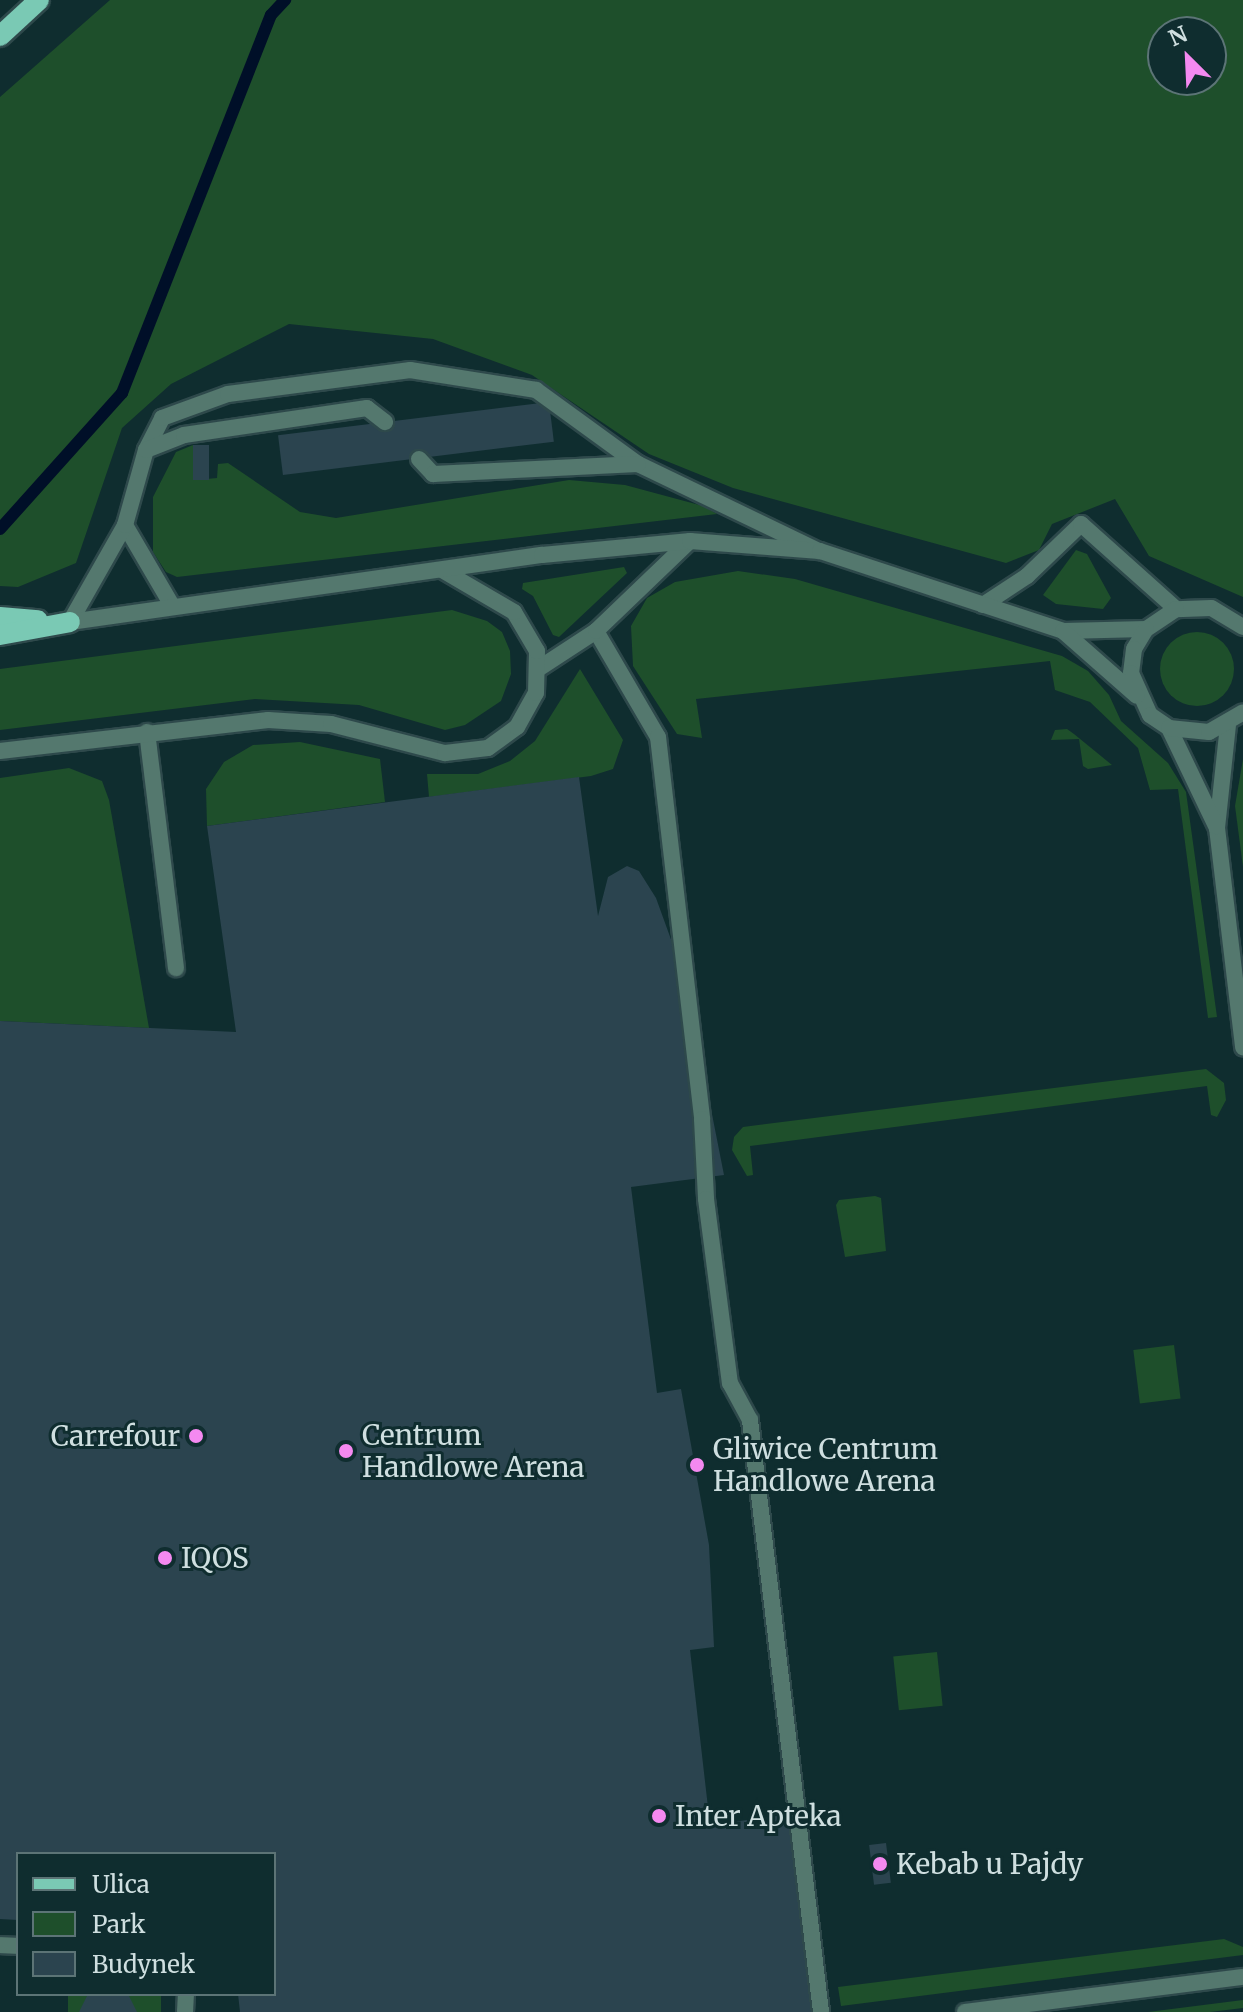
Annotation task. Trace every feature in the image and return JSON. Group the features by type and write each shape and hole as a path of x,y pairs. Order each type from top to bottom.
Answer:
{"main road":[{"path":"0,36 39,0"},
{"path":"0,617 70,622"},
{"path":"0,635 70,622"}],"street":[{"path":"70,622 125,525 146,450 162,418 228,394 410,370 536,390 638,464 820,551 1063,631 1146,629"},
{"path":"146,450 184,435 367,408 385,422"},
{"path":"419,459 433,474 638,464"},
{"path":"983,605 1027,576 1081,524 1176,609"},
{"path":"125,525 173,607"},
{"path":"70,622 442,570 690,541 820,551"},
{"path":"538,669 596,631 690,541"},
{"path":"0,751 268,720 331,724 445,753 471,754 488,748 517,727 536,693 538,669 531,634 514,612 442,570"},
{"path":"1137,697 1131,673 1134,649 1146,629 1176,609 1211,608 1243,626"},
{"path":"596,631 658,737 702,1119 706,1199 730,1383 750,1420 821,2012"},
{"path":"1063,631 1169,728 1217,828"},
{"path":"1169,728 1189,734 1228,725 1243,712"},
{"path":"1228,725 1217,828 1243,1047"},
{"path":"147,732 176,968"},
{"path":"965,2012 1243,1977"}],"green space":[{"path":"110,0 1243,0 1243,597 1149,556 1115,499 1052,524 1039,550 1006,563 733,488 649,454 532,375 433,339 289,324 171,384 122,428 76,563 18,587 0,586 0,97"},
{"path":"193,445 196,480 217,478 218,464 228,463 300,512 336,518 569,480 625,485 703,506 717,514 177,577 166,572 153,552 153,497 176,452"},
{"path":"1076,550 1087,554 1111,598 1103,609 1056,604 1043,595"},
{"path":"624,567 627,573 559,637 553,635 533,596 522,589 523,583"},
{"path":"738,571 795,579 1062,656 1088,671 1109,695 1121,721 1168,763 1186,792 1217,1017 1208,1018 1178,789 1150,790 1138,748 1090,702 1055,690 1050,661 696,699 702,738 677,734 633,666 631,626 647,598 675,582"},
{"path":"452,610 487,621 502,632 510,651 511,674 501,701 465,725 445,730 359,705 255,699 0,730 0,669"},
{"path":"1197,632 1218,638 1228,648 1234,669 1228,690 1218,700 1197,706 1176,700 1166,690 1160,669 1166,648 1176,638"},
{"path":"580,669 623,740 613,769 591,776 429,797 427,774 478,774 510,761 535,741"},
{"path":"1067,729 1112,765 1088,769 1083,766 1079,739 1051,740 1055,730"},
{"path":"300,742 380,759 385,802 207,826 206,789 224,762 253,745"},
{"path":"1243,759 1243,867 1235,806"},
{"path":"69,768 102,781 109,800 149,1028 0,1021 0,778"},
{"path":"1206,1069 1224,1083 1226,1100 1217,1117 1211,1115 1207,1086 750,1146 753,1175 747,1176 732,1150 734,1137 743,1127"},
{"path":"881,1198 886,1251 845,1257 836,1205 839,1200"},
{"path":"1174,1345 1181,1399 1140,1404 1133,1350"},
{"path":"937,1652 943,1706 899,1710 893,1657"},
{"path":"1224,1939 1243,1947 1243,1955 841,2006 838,1987"},
{"path":"68,1996 161,1996 161,2012 68,2012"},
{"path":"1243,2000 1243,2008 1210,2012 1148,2012"}],"building":[{"path":"549,402 554,442 283,475 278,435"},
{"path":"193,445 209,445 209,480 193,480"},
{"name":"Centrum Handlowe Arena","path":"579,777 598,916 608,877 627,866 639,871 656,898 677,956 724,1175 631,1187 657,1393 681,1389 709,1545 714,1647 690,1650 710,1825 807,1812 812,2012 240,2012 238,1996 276,1996 276,1852 16,1852 16,1920 0,1919 0,1021 236,1032 207,826"},
{"name":"Kebab u Pajdy","path":"886,1843 891,1883 874,1885 869,1845"},
{"path":"87,1996 129,1996 137,2012 79,2012"}],"waterway":[{"path":"0,529 122,393 271,15 285,0"}],"place":[{"name":"Carrefour","path":"196,1436"},
{"name":"Centrum Handlowe Arena","path":"346,1451"},
{"name":"Gliwice Centrum Handlowe Arena","path":"697,1465"},
{"name":"IQOS","path":"165,1558"},
{"name":"Inter Apteka","path":"659,1816"},
{"name":"Kebab u Pajdy","path":"880,1864"}]}
